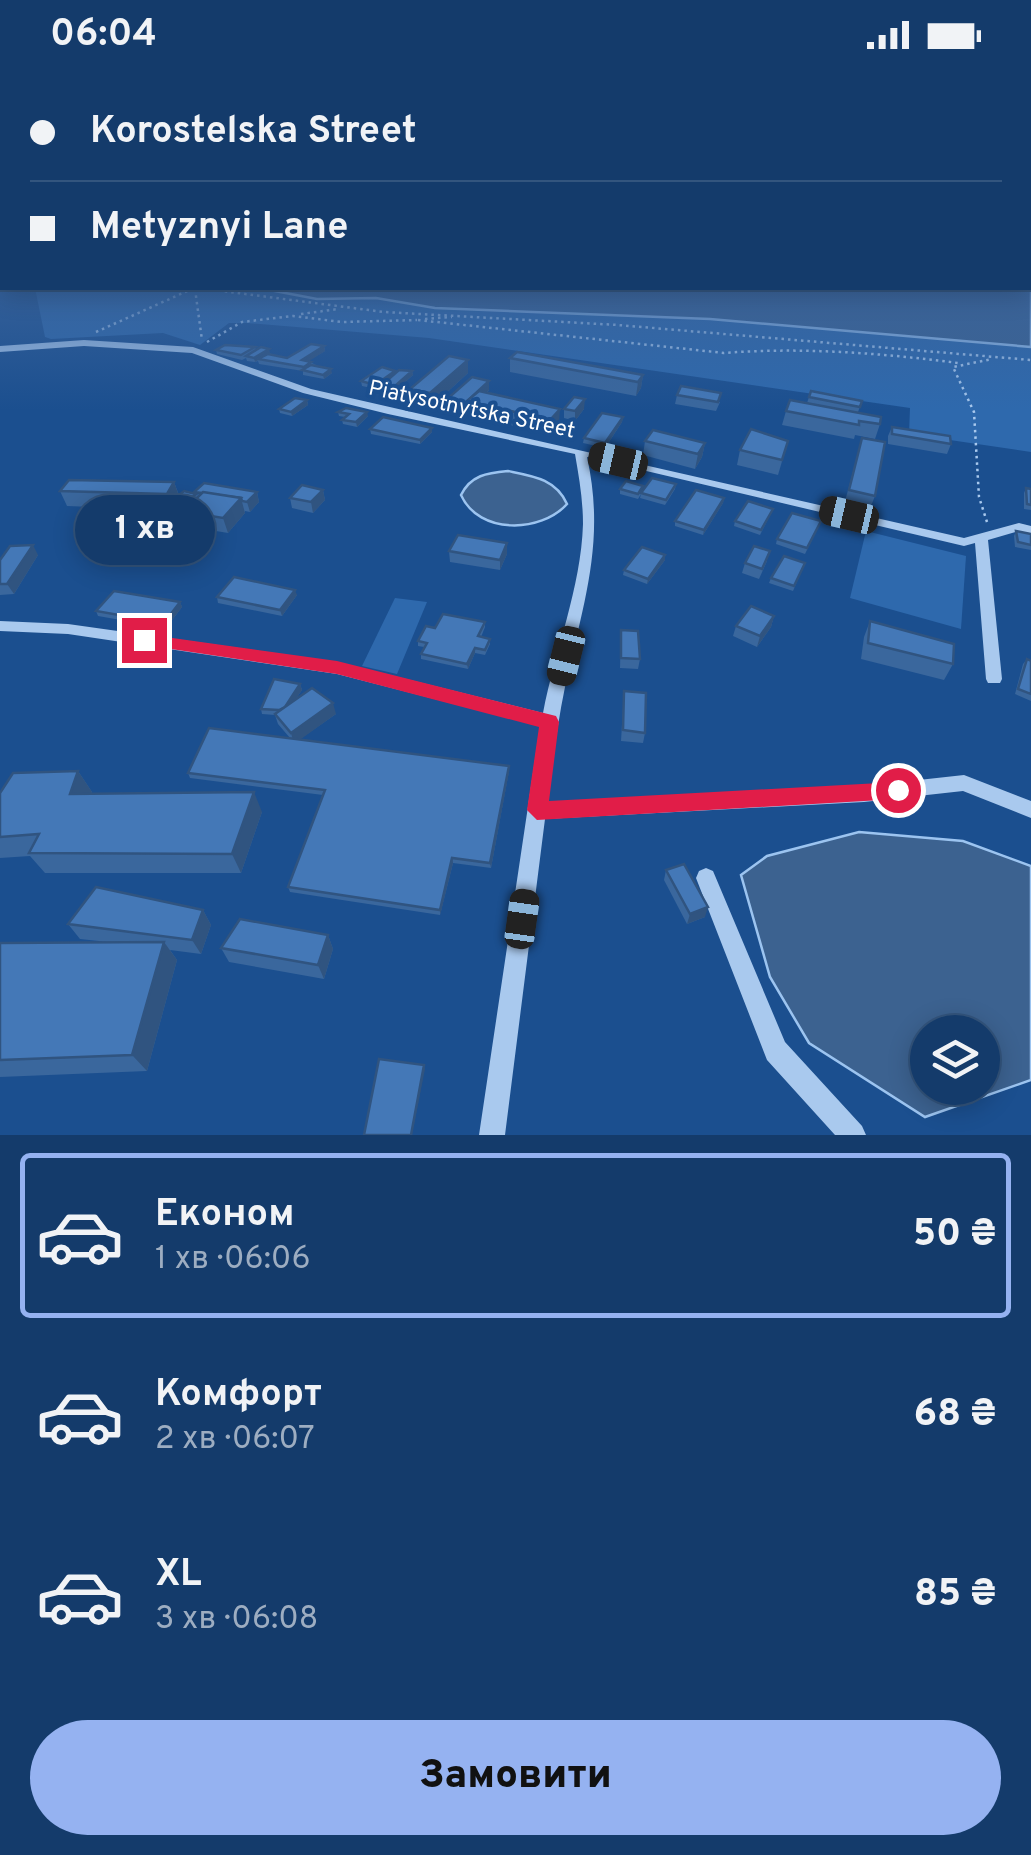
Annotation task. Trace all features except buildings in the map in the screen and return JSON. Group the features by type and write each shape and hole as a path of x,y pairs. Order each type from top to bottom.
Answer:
{"street":[{"name":"Piatysotnytska Street","path":"0,350 84,344 192,350 307,391 964,542 1018,527 1031,530"},
{"path":"492,1135 550,722 589,556 591,496 580,452"},
{"path":"988,536 994,679"},
{"path":"0,626 68,629 337,668 550,722"},
{"path":"537,810 864,794 964,782 1031,810"},
{"path":"706,878 776,1051 853,1135"}],"path":[{"path":"84,344 103,328 143,311"},
{"path":"192,350 203,338 199,311"},
{"path":"192,350 242,322 327,311"},
{"path":"382,311 898,346 1031,360"},
{"path":"293,316 342,322 458,316"},
{"path":"418,320 724,353 774,349 906,356 958,363 998,358"},
{"path":"958,363 954,367 971,399 976,423 975,452 988,536"}],"shaded area":[{"path":"40,311 1031,311 1031,452 909,434 910,408 429,338 247,323 229,323 200,345 163,333 45,337"},
{"path":"502,311 1031,311 1031,347 710,319"},
{"path":"508,471 550,484 567,504 542,520 511,525 496,523 470,508 461,495 470,483 480,476"},
{"path":"866,531 966,556 961,629 850,598"},
{"path":"395,598 427,602 397,674 362,666"},
{"path":"859,832 963,841 1031,866 1031,1080 1000,1091 1000,1015 910,1015 910,1105 959,1105 925,1117 809,1043 770,977 741,875 767,856"}],"route":[{"path":"144,640 337,668 550,722 537,810 898,790"}]}
